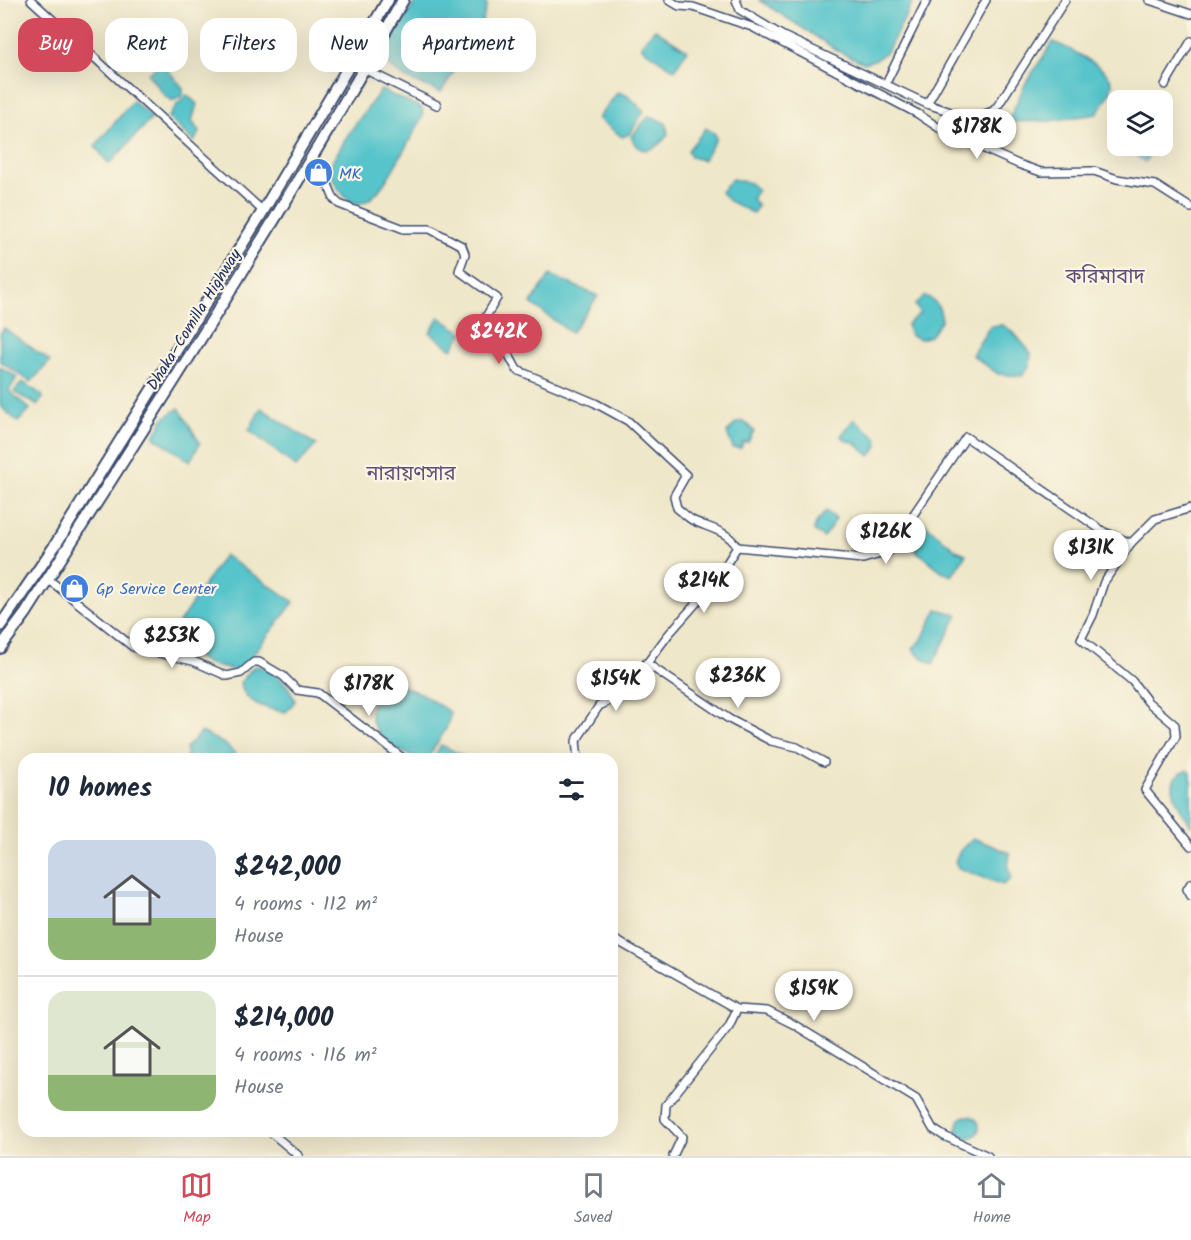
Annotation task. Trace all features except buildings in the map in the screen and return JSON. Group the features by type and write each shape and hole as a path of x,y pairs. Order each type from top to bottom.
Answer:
{"highway":[{"name":"Dhaka–Comilla Highway","path":"0,648 48,579 90,500 388,0"},
{"name":"Dhaka–Comilla Highway","path":"389,25 403,0"},
{"name":"Dhaka–Comilla Highway","path":"0,626 90,500 304,168 362,72"},
{"path":"330,100 342,106"}],"street":[{"path":"31,0 263,211"},
{"path":"669,0 679,6 693,7 752,27 918,114 942,130 1018,164 1041,172 1094,171 1117,179 1155,185 1191,208"},
{"path":"736,0 740,10 783,36 927,104 972,119 993,111 1065,0"},
{"path":"886,83 927,0"},
{"path":"927,104 986,0"},
{"path":"1149,0 1191,14"},
{"path":"1165,85 1191,41"},
{"path":"370,72 437,105"},
{"path":"304,168 327,182 339,204 404,229 430,229 462,246 465,254 459,271 497,298 481,325 504,346 511,364 517,370 595,403 628,421 686,475 674,496 676,508 693,521 704,523 734,540 737,547"},
{"path":"737,547 863,559 888,552 966,437 1104,532 1131,543"},
{"path":"1191,508 1155,519 1131,543 1104,582 1093,615 1081,639 1132,681 1148,702 1175,725 1176,736 1145,790 1191,846"},
{"path":"577,753 576,741 599,706 621,698 646,663 715,582 737,547"},
{"path":"48,579 133,647 193,661 227,676 241,673 254,662 259,662 283,676 297,690 318,693 396,753"},
{"path":"646,663 729,719 771,741 797,747 824,762"},
{"path":"1191,883 1187,890 1191,896"},
{"path":"618,941 737,1009 767,1011 793,1024 916,1099 933,1129 988,1156"},
{"path":"673,1156 682,1137 665,1119 666,1105 729,1026 737,1009"},
{"path":"275,1137 299,1156"}],"water":[{"path":"416,0 483,0 487,5 483,18 405,18"},
{"path":"759,0 914,0 888,50 877,59 864,63 838,51"},
{"path":"401,25 401,72 454,72 441,92 405,78 389,65 389,46"},
{"path":"655,29 687,50 675,70 642,48 642,43"},
{"path":"1053,42 1098,66 1111,79 1112,85 1111,90 1107,90 1107,98 1097,114 1051,121 1008,122 1025,84"},
{"path":"169,72 183,88 183,95 173,101 165,96 148,74"},
{"path":"381,90 422,108 423,116 392,172 375,195 366,201 357,203 348,199 338,188 328,169 349,133"},
{"path":"618,92 628,96 644,111 630,134 622,137 598,118"},
{"path":"187,95 197,104 192,121 199,132 194,142 168,118"},
{"path":"133,101 152,118 109,164 95,146"},
{"path":"649,116 666,123 668,134 655,147 644,150 635,144 631,137"},
{"path":"706,128 715,134 716,139 703,160 691,157 688,150"},
{"path":"1137,156 1149,156 1145,162"},
{"path":"732,179 750,183 758,190 752,199 758,206 753,213 729,201 721,192"},
{"path":"550,275 598,296 571,333 531,303"},
{"path":"925,296 937,305 942,320 930,336 920,339 910,335 907,324 920,313 915,305"},
{"path":"439,317 463,333 452,349 430,333"},
{"path":"1003,325 1014,333 1031,353 1030,365 1022,376 998,374 972,355 990,326"},
{"path":"4,328 50,361 31,382 0,361 0,334"},
{"path":"0,367 17,377 9,391 30,409 18,422 0,406"},
{"path":"22,382 42,395 43,398 37,405 14,392"},
{"path":"179,408 200,443 190,461 154,437 163,419"},
{"path":"261,408 316,445 296,467 249,430"},
{"path":"854,419 877,438 878,446 870,456 854,442 847,441 841,436"},
{"path":"743,421 754,431 748,442 743,442 741,448 733,448 727,433 736,423"},
{"path":"826,511 836,519 824,538 814,531 816,523"},
{"path":"924,523 956,550 966,554 952,576 915,551 919,541 917,538"},
{"path":"224,555 294,602 241,670 218,667 200,659 187,645 179,623"},
{"path":"937,609 958,615 933,664 918,655 913,648 921,641"},
{"path":"254,666 274,673 289,689 295,701 286,712 264,707 247,696 240,683"},
{"path":"386,680 422,694 451,713 446,729 431,753 405,753 390,744 376,728 372,719 371,710"},
{"path":"202,732 226,745 235,753 186,753 186,748"},
{"path":"441,745 458,753 436,753"},
{"path":"1188,770 1191,772 1191,825 1174,795 1173,787 1174,780 1179,774"},
{"path":"973,838 1010,853 1008,868 1012,878 1003,885 958,868 955,861 960,851"},
{"path":"968,1116 976,1119 979,1127 976,1135 968,1138 960,1135 957,1127 960,1119"}],"place":[{"name":"MK","path":"318,173"},
{"name":"Gp Service Center","path":"75,588"}],"district":[{"name":"করিমাবাদ","path":"1105,276"},
{"name":"নারায়ণসার","path":"411,473"}]}
